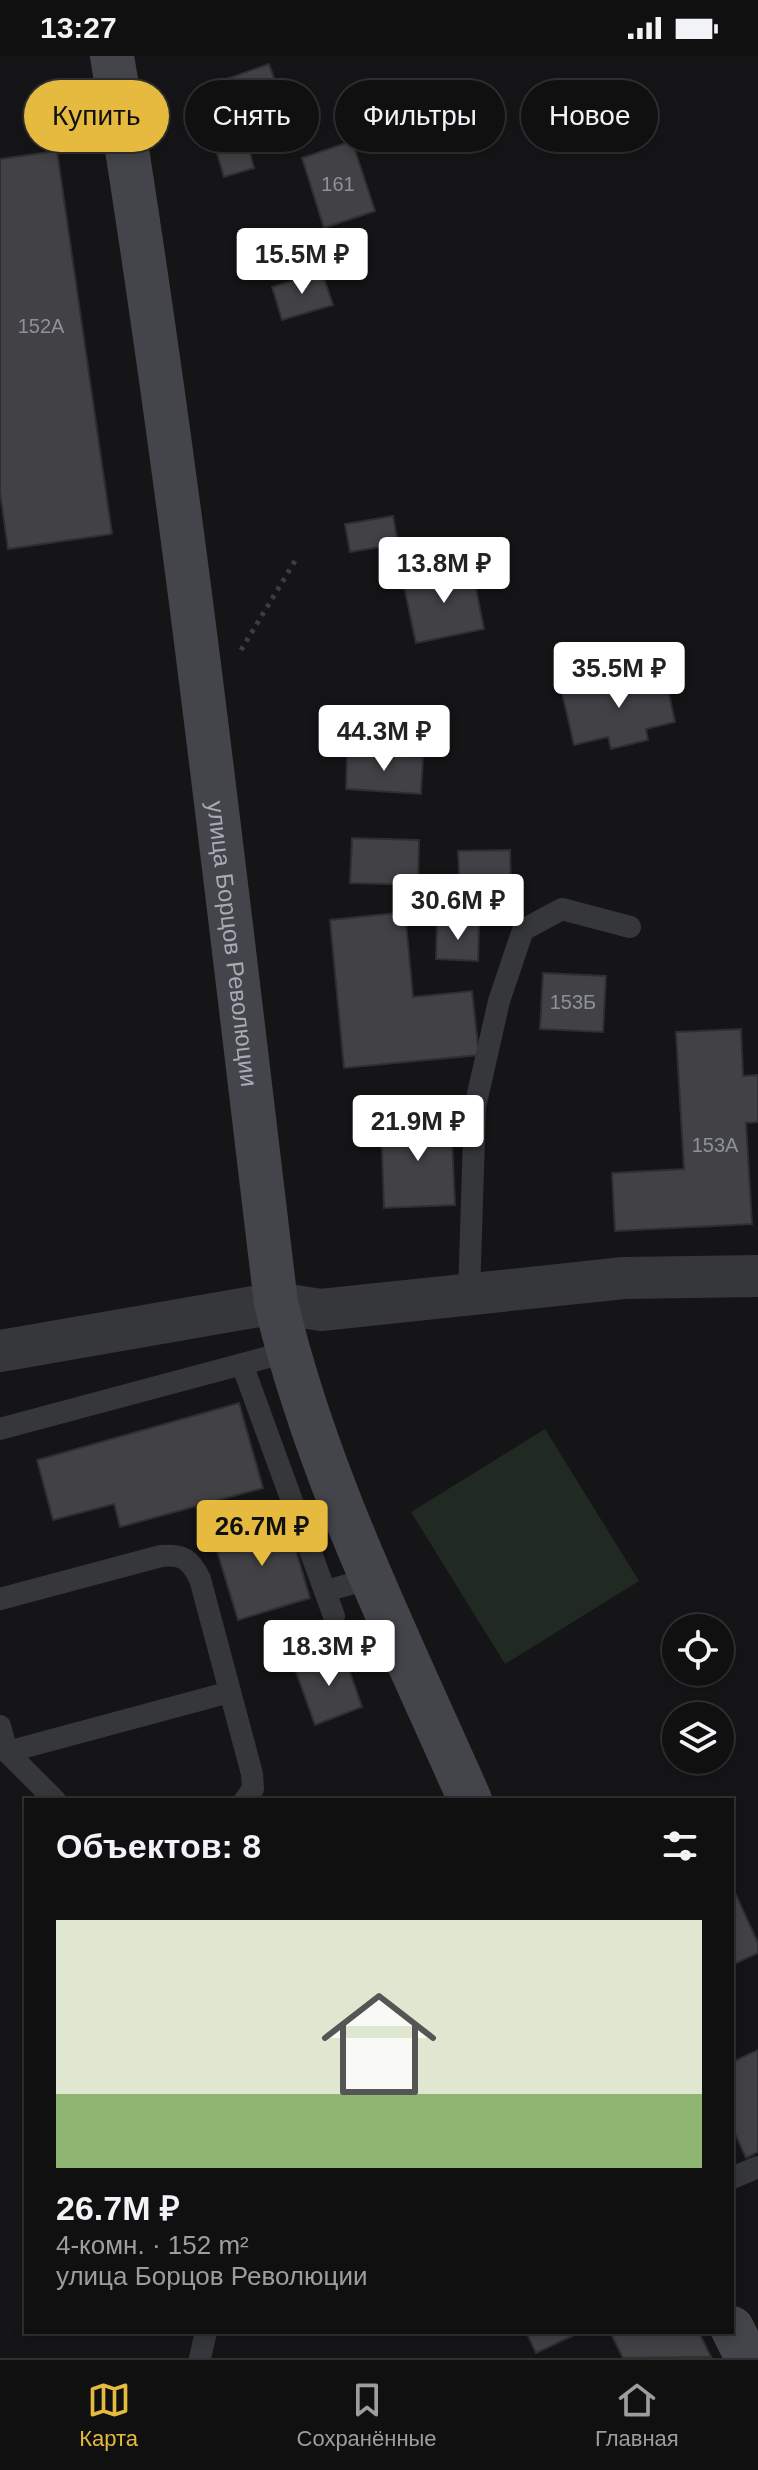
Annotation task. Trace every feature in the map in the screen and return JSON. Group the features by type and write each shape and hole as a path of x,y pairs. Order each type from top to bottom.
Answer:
{"street":[{"name":"улица Борцов Революции","path":"112,56 147,270 194,613 276,1303 287,1352 348,1522 469,1798"},
{"path":"0,1351 276,1303 321,1310 624,1278 758,1276"},
{"path":"734,2332 747,2358"}],"lane":[{"path":"469,1294 475,1107 499,1001 523,930 562,909 630,927"},
{"path":"0,1429 287,1352"},
{"path":"242,1364 334,1616"},
{"path":"0,1599 161,1556 179,1555 192,1562 200,1579 252,1774 253,1789 246,1798"},
{"path":"325,1591 373,1578"},
{"path":"7,1752 230,1692"},
{"path":"0,1726 7,1752 53,1798"},
{"path":"734,2177 758,2167"},
{"path":"200,2358 206,2334"}],"path":[{"path":"241,650 298,556"}],"shaded area":[{"path":"545,1429 639,1581 505,1664 411,1512"}],"building":[{"path":"269,64 275,80 223,80"},
{"path":"335,147 335,152 356,152 375,211 324,228 302,158"},
{"path":"57,152 112,534 8,549 0,492 0,159"},
{"path":"216,152 250,152 254,168 224,177"},
{"path":"322,272 333,305 282,320 272,287"},
{"path":"393,516 398,544 350,552 345,524"},
{"path":"472,568 484,629 416,643 403,582"},
{"path":"664,670 675,722 646,729 648,740 611,749 608,737 574,745 562,693"},
{"path":"347,753 423,757 421,794 346,789"},
{"path":"352,838 419,840 418,885 350,883"},
{"path":"510,850 511,890 460,892 458,851"},
{"path":"405,912 413,997 472,991 479,1055 344,1068 330,920"},
{"path":"437,923 479,924 478,961 436,959"},
{"path":"543,973 606,976 603,1032 540,1029"},
{"path":"741,1029 743,1076 758,1075 758,1122 746,1123 752,1224 615,1231 612,1173 684,1169 676,1032"},
{"path":"451,1117 455,1205 384,1208 381,1120"},
{"path":"239,1403 263,1488 120,1527 114,1504 53,1520 37,1460"},
{"path":"286,1516 310,1598 238,1620 213,1538"},
{"path":"343,1652 362,1707 315,1725 295,1669"},
{"path":"734,1890 758,1943 758,1953 734,1964"},
{"path":"758,2050 758,2152 746,2158 734,2131 734,2061"},
{"path":"527,2334 577,2334 536,2353"},
{"path":"611,2334 700,2334 711,2357 623,2358"}]}
